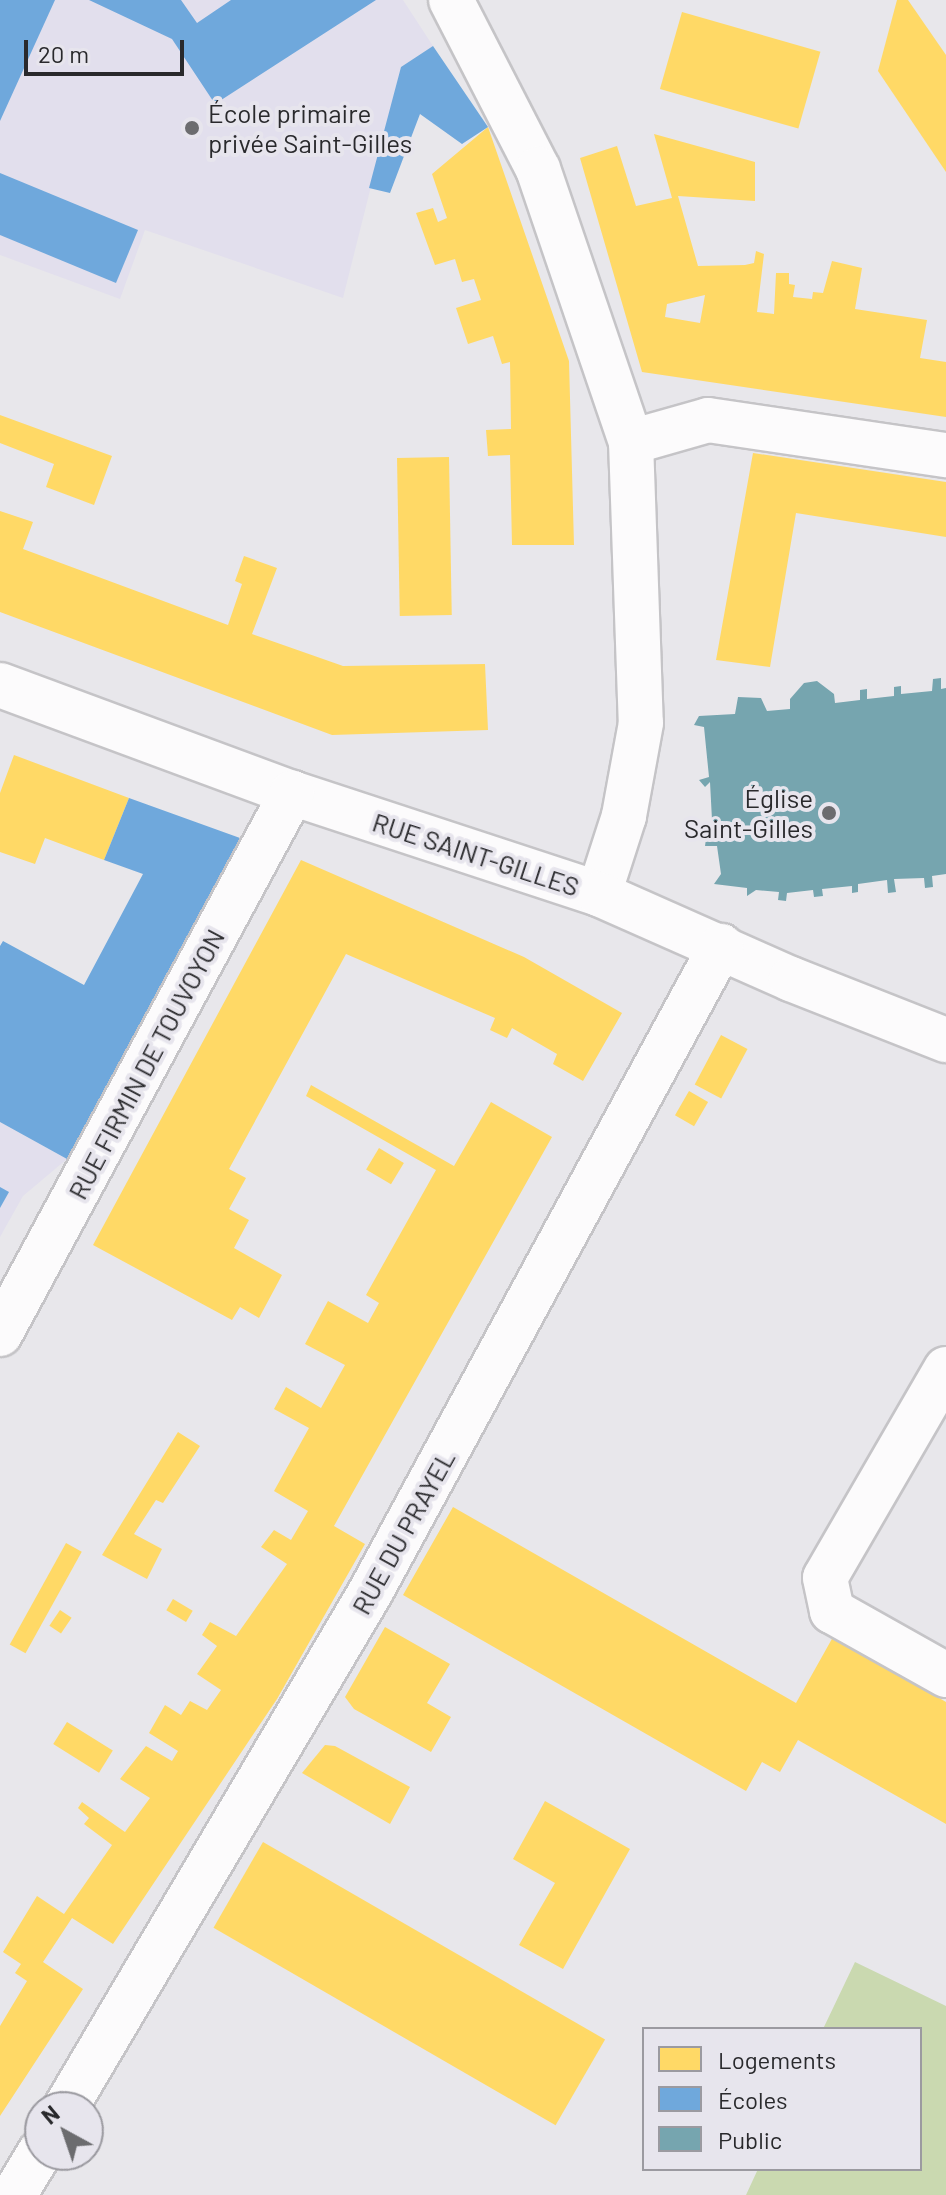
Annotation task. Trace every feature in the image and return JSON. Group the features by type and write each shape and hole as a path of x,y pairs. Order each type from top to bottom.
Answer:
{"street":[{"path":"451,0 538,169 631,442 641,723 624,816 599,894"},
{"path":"631,442 708,420 946,455"},
{"name":"RUE SAINT-GILLES","path":"0,685 292,793 599,894 946,1040"},
{"name":"RUE FIRMIN DE TOUVOYON","path":"0,1334 292,793"},
{"name":"RUE DU PRAYEL","path":"75,2091 371,1591 721,946"},
{"path":"946,1369 825,1578 832,1611 946,1675"},
{"path":"14,2195 29,2171"}],"shaded area":[{"name":"École primaire privée Saint-Gilles","path":"0,0 403,0 433,46 401,67 343,298 145,230 120,299 0,255"},
{"path":"0,1122 67,1159 23,1196 0,1237"}],"green space":[{"path":"855,1962 946,2006 946,2195 746,2195 757,2171 922,2171 922,2027 824,2027"}],"building: Logements":[{"path":"897,0 908,0 946,55 946,172 878,71"},
{"path":"682,12 820,52 798,129 660,89"},
{"path":"488,127 569,361 574,545 512,545 510,455 488,456 486,430 511,429 510,362 502,364 493,336 468,344 456,308 481,300 474,279 462,282 455,259 435,265 416,213 433,208 438,222 447,218 432,174"},
{"path":"654,134 755,162 755,201 678,196 698,266 745,265 754,263 756,251 764,254 757,312 774,314 776,273 789,273 789,284 795,285 793,297 812,299 813,292 823,293 832,261 862,268 855,309 927,320 920,358 946,362 946,417 642,372 580,158 617,146 636,206 672,198","holes":["705,295 700,323 665,317 667,304"]},
{"path":"0,415 112,456 94,505 46,487 54,464 0,443"},
{"path":"753,453 946,482 946,537 796,513 770,667 716,660"},
{"path":"449,457 452,615 400,616 397,458"},
{"path":"0,511 33,522 23,549 228,625 242,584 235,581 244,556 277,568 252,634 343,666 485,664 488,730 332,735 0,612"},
{"path":"14,755 129,798 104,860 45,838 35,864 0,852 0,793"},
{"path":"301,860 524,957 622,1013 583,1081 553,1064 557,1054 512,1028 507,1038 490,1030 495,1018 346,954 229,1169 246,1178 229,1209 249,1220 234,1248 282,1275 259,1318 240,1307 232,1320 93,1245"},
{"path":"721,1035 747,1049 721,1099 695,1084"},
{"path":"311,1085 454,1166 491,1102 552,1137 334,1526 365,1544 277,1699 113,1944 72,1918 43,1962 83,1989 0,2116 0,2026 27,1981 15,1973 21,1964 3,1952 37,1896 64,1914 112,1845 84,1824 89,1818 78,1808 82,1802 125,1832 150,1798 120,1779 146,1746 172,1761 178,1751 149,1733 165,1705 181,1715 190,1701 207,1710 221,1690 197,1674 217,1646 202,1635 210,1622 236,1636 287,1564 261,1547 274,1530 291,1540 308,1511 274,1491 309,1428 274,1409 286,1387 321,1408 345,1365 305,1344 328,1301 368,1323 379,1303 366,1295 436,1170 306,1096"},
{"path":"689,1091 708,1102 694,1126 675,1115"},
{"path":"379,1148 404,1163 391,1184 366,1169"},
{"path":"178,1432 200,1446 163,1503 156,1500 134,1534 162,1549 147,1579 102,1555"},
{"path":"453,1507 796,1703 833,1637 946,1702 946,1824 798,1740 780,1772 762,1762 746,1791 403,1595"},
{"path":"66,1543 82,1552 26,1653 10,1644"},
{"path":"173,1599 193,1611 186,1622 166,1610"},
{"path":"60,1610 72,1618 61,1634 49,1626"},
{"path":"385,1627 450,1664 427,1703 451,1717 431,1752 354,1709 345,1697"},
{"path":"67,1722 113,1751 99,1773 53,1744"},
{"path":"325,1745 335,1746 410,1787 390,1824 302,1773"},
{"path":"545,1801 630,1849 563,1969 519,1945 555,1883 513,1859"},
{"path":"263,1842 605,2040 556,2125 214,1928"}],"building: Écoles":[{"path":"0,0 55,0 0,121"},
{"path":"89,0 181,0 197,23 231,0 376,0 215,104 172,39"},
{"path":"433,46 488,127 462,144 420,114 390,193 369,188 401,67"},
{"path":"0,173 138,230 116,283 0,235"},
{"path":"129,798 240,838 67,1159 0,1122 0,946 3,941 84,985 143,874 104,860"},
{"path":"0,1187 9,1192 0,1208"}],"building: Public":[{"name":"Église Saint-Gilles","path":"941,678 941,689 946,688 946,874 932,876 933,887 925,888 924,878 894,879 896,892 888,893 887,880 858,884 858,892 852,893 852,886 822,889 823,896 814,897 813,890 787,893 786,901 778,900 779,892 756,890 747,896 747,888 714,884 721,874 717,846 705,846 706,839 713,839 710,782 705,787 699,780 709,777 704,727 694,725 699,716 735,714 738,697 761,698 767,711 790,709 790,699 804,683 817,681 834,694 835,703 860,700 860,690 867,689 867,699 894,696 894,687 901,686 901,694 932,691 933,679"}],"place":[{"name":"École primaire privée Saint-Gilles","path":"192,128"},
{"name":"Église Saint-Gilles","path":"829,813"}]}
